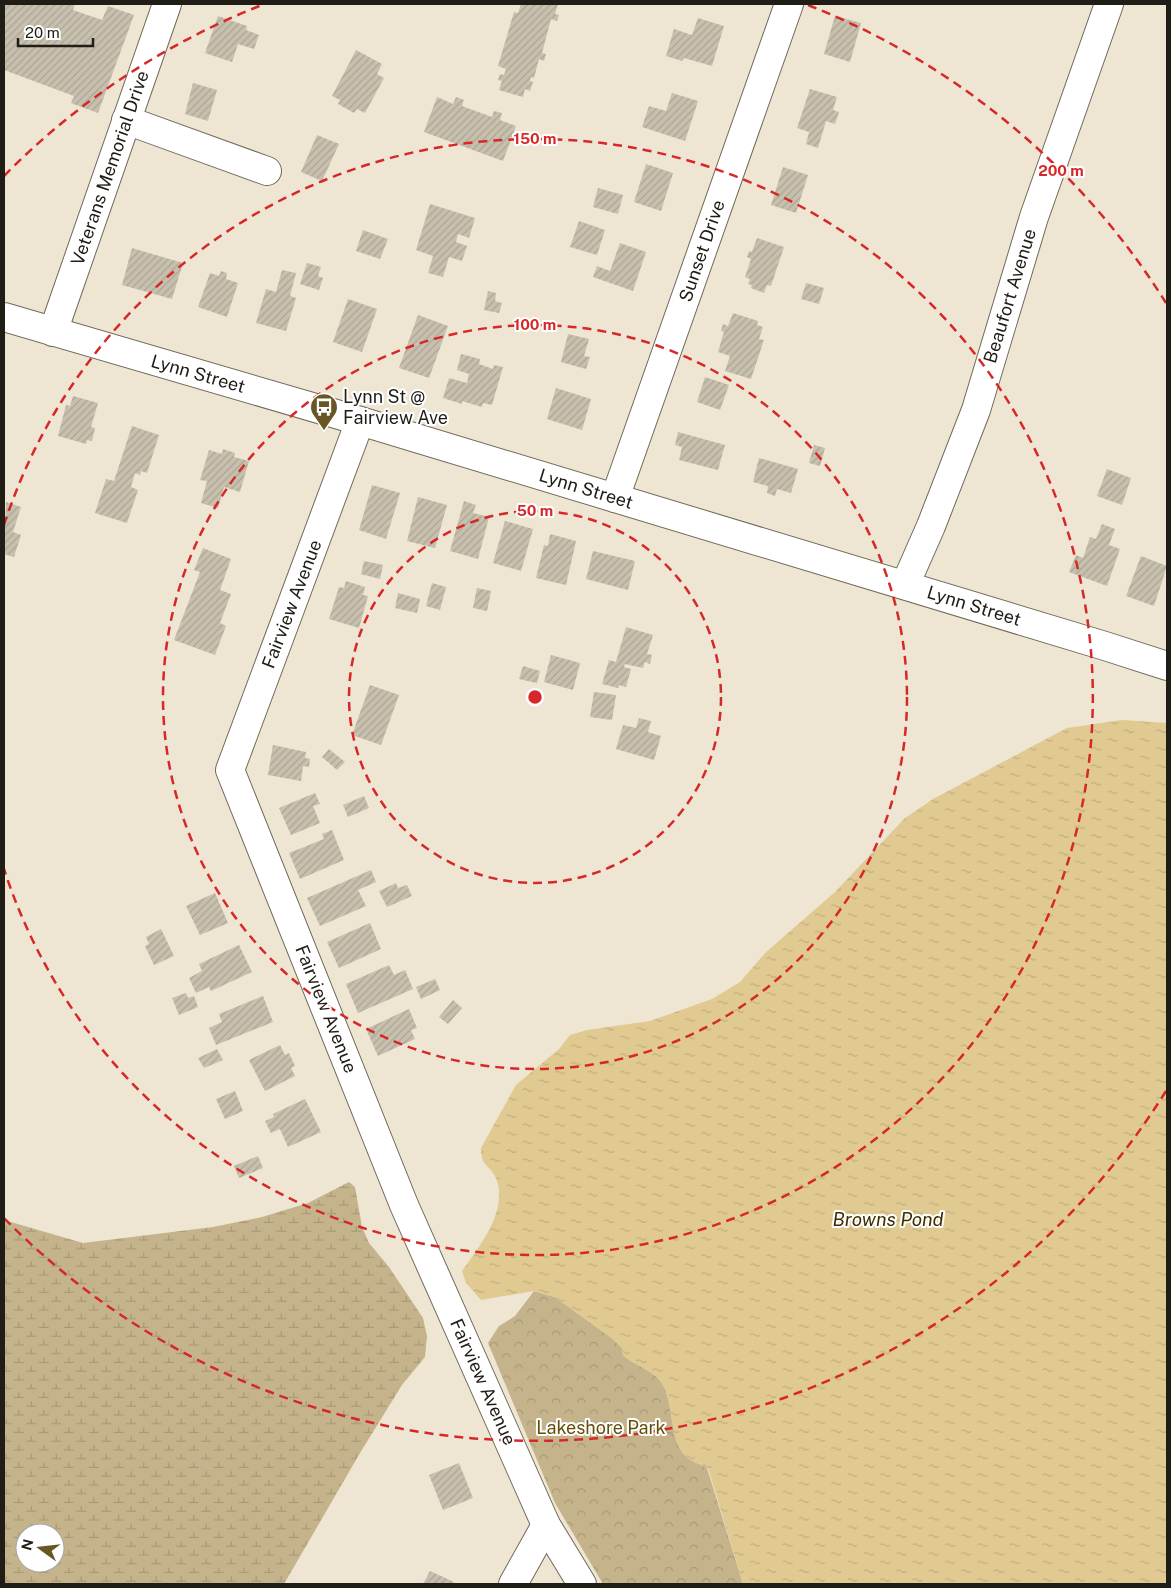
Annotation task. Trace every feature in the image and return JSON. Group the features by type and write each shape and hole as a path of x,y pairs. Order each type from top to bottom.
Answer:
{"street":[{"name":"Veterans Memorial Drive","path":"53,332 167,4"},
{"name":"Sunset Drive","path":"615,498 789,4"},
{"name":"Beaufort Avenue","path":"905,585 931,526 976,410 1034,217 1109,4"},
{"path":"126,120 267,171"},
{"name":"Lynn Street","path":"4,317 360,421 1167,666"},
{"name":"Fairview Avenue","path":"360,421 230,770 404,1205 546,1525 582,1584"},
{"path":"513,1584 546,1525"}],"green space":[{"path":"349,1182 355,1187 362,1227 369,1243 389,1267 423,1318 427,1336 425,1357 402,1385 284,1584 4,1584 4,1220 83,1243 213,1227 262,1217 308,1203"},
{"name":"Lakeshore Park","path":"534,1291 555,1297 613,1339 622,1348 623,1355 658,1378 664,1386 674,1430 681,1450 689,1459 707,1468 743,1584 603,1584 555,1503 488,1343 499,1326 515,1316"}],"water":[{"name":"Browns Pond","path":"1122,720 1167,723 1167,1584 743,1584 708,1468 689,1459 681,1450 674,1430 664,1386 658,1378 623,1355 622,1348 613,1339 555,1297 534,1291 481,1300 466,1283 462,1271 490,1228 499,1203 499,1190 496,1178 482,1159 481,1148 516,1085 559,1049 570,1035 587,1030 650,1021 712,999 740,982 765,953 835,892 905,818 933,799 1067,728"}],"building":[{"path":"4,4 75,4 73,10 102,20 108,6 134,15 98,113 71,103 74,96 4,70"},
{"path":"521,4 558,4 555,14 559,15 557,21 551,19 542,53 546,54 544,61 539,59 534,78 531,77 530,81 533,82 530,91 525,89 523,97 499,90 502,81 498,80 500,74 504,75 506,69 498,66 514,12 518,13"},
{"path":"218,16 247,26 246,30 259,35 254,49 238,44 232,62 205,53"},
{"path":"835,16 861,23 850,62 824,54"},
{"path":"698,18 724,26 712,66 684,58 682,61 666,56 674,29 692,35"},
{"path":"356,50 382,64 377,74 384,78 365,113 357,109 354,113 338,104 340,100 332,96"},
{"path":"193,83 217,90 208,121 185,114"},
{"path":"810,89 837,97 833,110 839,112 835,124 826,121 818,148 806,144 809,132 797,128"},
{"path":"672,93 698,101 685,141 642,127 649,106 666,111"},
{"path":"437,97 453,104 456,97 464,100 462,106 492,117 494,111 502,113 500,120 516,126 503,161 424,132"},
{"path":"317,135 339,144 322,181 301,172"},
{"path":"646,164 673,173 661,211 634,202"},
{"path":"783,167 808,175 796,213 771,205"},
{"path":"598,188 623,195 618,214 593,207"},
{"path":"430,204 475,218 469,238 458,234 456,242 467,246 462,261 449,257 443,277 428,273 433,256 416,250"},
{"path":"579,221 605,230 597,255 570,247"},
{"path":"363,230 388,239 380,259 356,251"},
{"path":"757,238 784,247 771,286 767,285 764,293 751,288 752,285 748,284 750,279 745,277 751,259 747,257 749,251 752,252"},
{"path":"620,243 646,252 633,291 593,277 597,266 610,271"},
{"path":"132,248 183,263 172,299 122,285"},
{"path":"307,263 321,267 318,276 323,278 319,290 300,284"},
{"path":"282,270 296,273 290,296 296,298 286,331 256,323 266,289 276,292"},
{"path":"221,271 227,273 226,279 238,283 227,317 198,307 210,273 219,276"},
{"path":"806,283 824,288 819,304 801,299"},
{"path":"488,291 496,293 495,301 502,303 499,313 484,310"},
{"path":"348,299 377,309 362,352 333,342"},
{"path":"733,313 758,321 757,325 763,327 759,339 764,340 751,379 725,371 730,356 718,352 724,332 721,331 723,324 728,326"},
{"path":"418,315 448,326 429,378 399,368"},
{"path":"568,334 589,339 584,356 590,357 586,369 561,362"},
{"path":"461,354 480,359 479,364 493,369 494,365 503,367 492,405 483,403 482,407 462,401 462,404 443,398 449,378 467,383 469,374 457,370"},
{"path":"705,377 729,385 720,410 697,402"},
{"path":"556,388 591,399 582,430 547,419"},
{"path":"73,396 98,403 91,427 95,428 92,441 87,440 86,444 58,436 66,405 70,406"},
{"path":"132,426 159,435 147,473 141,471 140,475 135,473 131,487 138,490 127,523 95,513 106,479 114,481"},
{"path":"678,432 725,445 718,470 679,460 682,447 675,445"},
{"path":"814,445 825,448 820,466 809,463"},
{"path":"223,449 235,453 234,457 249,461 240,492 224,487 218,508 201,503 207,481 200,480 209,450 222,454"},
{"path":"759,458 798,469 791,493 777,489 775,496 767,493 768,486 753,482"},
{"path":"1107,469 1131,478 1122,505 1097,496"},
{"path":"372,485 400,493 386,539 359,530"},
{"path":"418,497 447,505 435,548 407,541"},
{"path":"464,501 476,505 473,513 489,517 478,559 450,551"},
{"path":"6,502 21,507 13,532 21,535 14,557 4,554"},
{"path":"505,521 533,529 521,571 493,563"},
{"path":"1102,524 1115,529 1109,545 1120,549 1107,586 1069,572 1076,555 1083,558 1090,537 1096,539"},
{"path":"550,534 576,541 566,585 536,578 544,545 548,546"},
{"path":"203,548 231,559 220,590 231,594 220,623 226,626 215,655 174,640 200,572 194,570"},
{"path":"593,551 635,561 628,590 586,579"},
{"path":"1141,556 1167,566 1154,606 1126,596"},
{"path":"364,561 383,565 380,579 361,574"},
{"path":"346,581 365,587 363,595 368,596 359,628 329,619 339,587 344,588"},
{"path":"432,583 446,587 440,610 426,606"},
{"path":"477,588 491,591 487,611 473,608"},
{"path":"398,593 420,599 417,613 395,608"},
{"path":"626,627 653,635 647,654 652,655 650,664 645,662 643,668 625,664 624,667 631,669 626,687 619,685 618,688 602,684 609,660 616,662"},
{"path":"551,655 580,663 573,690 544,682"},
{"path":"523,666 540,671 537,683 519,679"},
{"path":"370,685 399,695 381,745 352,735"},
{"path":"594,692 616,695 612,720 590,717"},
{"path":"639,718 651,721 648,732 661,736 654,760 616,749 623,725 636,728"},
{"path":"273,745 306,752 305,758 310,759 309,767 303,766 301,781 268,775"},
{"path":"329,749 345,762 337,770 322,757"},
{"path":"315,793 320,804 313,806 320,823 291,835 279,808"},
{"path":"364,796 369,808 348,817 343,805"},
{"path":"332,830 344,860 300,879 289,853 324,839 322,834"},
{"path":"371,870 376,882 358,890 366,906 320,926 307,898"},
{"path":"396,883 398,888 407,885 412,896 387,907 379,891"},
{"path":"215,893 228,923 200,935 186,906"},
{"path":"370,923 381,949 339,968 327,942"},
{"path":"161,929 174,956 154,965 145,946 149,944 146,937"},
{"path":"239,945 252,972 211,991 209,987 196,993 189,978 202,971 199,964"},
{"path":"389,965 394,975 405,970 413,989 358,1013 346,984"},
{"path":"435,979 440,990 421,999 416,987"},
{"path":"186,993 188,998 194,996 198,1007 179,1015 172,998"},
{"path":"263,996 273,1022 216,1045 209,1028 222,1022 219,1014"},
{"path":"453,1000 462,1008 448,1024 439,1017"},
{"path":"409,1009 417,1028 411,1030 415,1039 378,1056 366,1029"},
{"path":"280,1045 285,1055 289,1053 295,1066 291,1068 295,1076 265,1091 249,1060"},
{"path":"217,1049 223,1060 204,1068 198,1058"},
{"path":"235,1091 243,1111 225,1119 216,1099"},
{"path":"305,1099 321,1132 288,1147 280,1129 271,1133 265,1121 274,1117 273,1114"},
{"path":"258,1156 263,1168 239,1178 234,1166"},
{"path":"459,1463 473,1498 443,1510 429,1475"},
{"path":"430,1571 454,1582 453,1584 423,1584"}],"place":[{"name":"Lynn St @ Fairview Ave","path":"324,431"}]}
